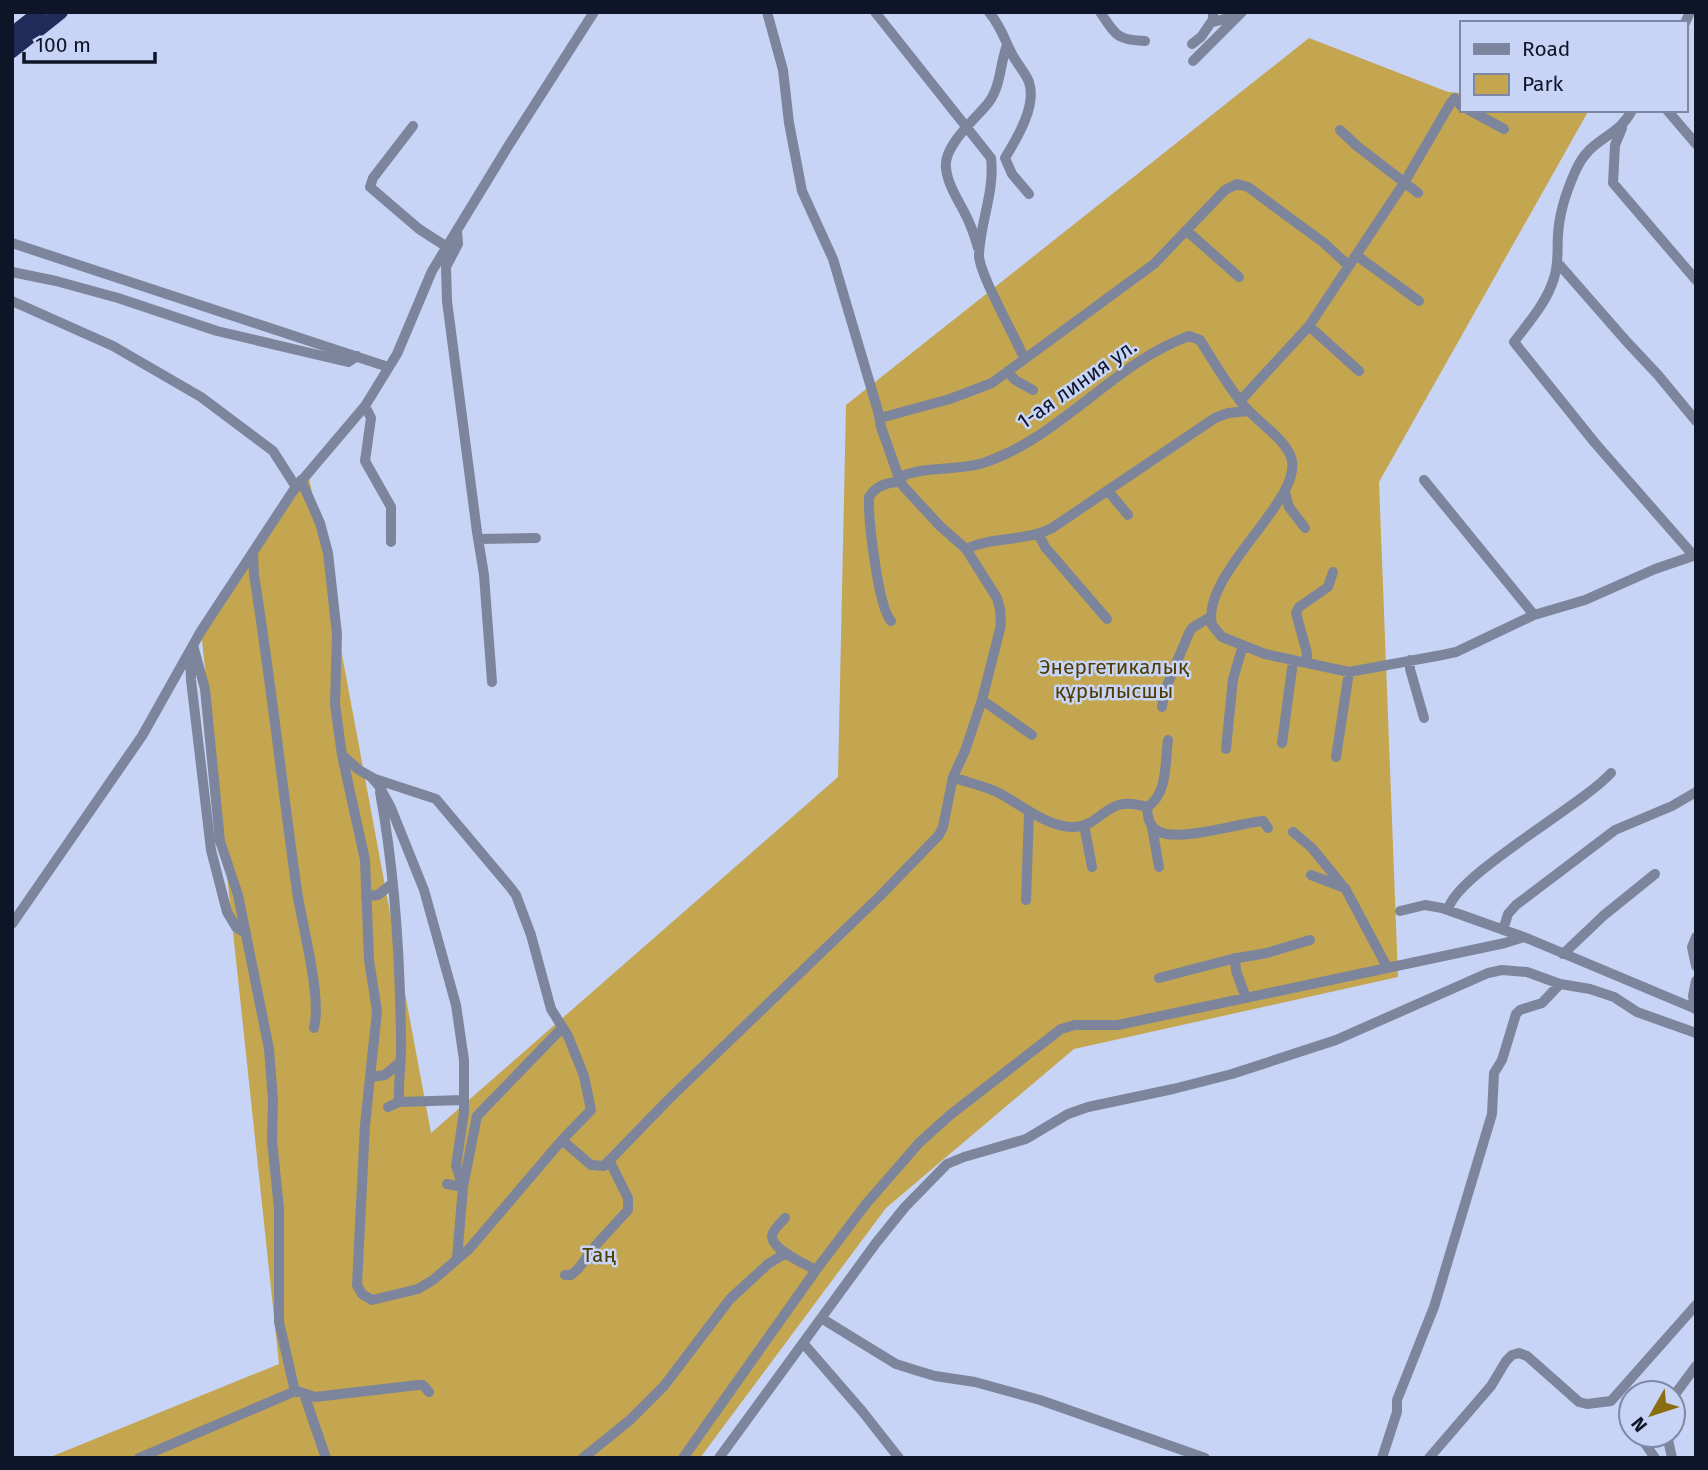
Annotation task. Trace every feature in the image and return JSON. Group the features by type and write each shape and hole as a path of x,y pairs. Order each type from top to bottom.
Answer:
{"highway":[{"path":"12,34 40,12"},
{"path":"12,51 61,12"}],"street":[{"path":"12,924 142,736 192,647 299,484 365,406 406,336 432,271 594,12"},
{"path":"562,1140 596,1167 604,1166 939,835 946,820 953,777 982,700 1001,625 997,598 966,549 940,526 900,480 881,427 833,259 802,191 789,123 783,70 767,12"},
{"path":"875,12 988,152 992,166 988,207 979,252"},
{"path":"1100,12 1118,37 1124,40 1146,41"},
{"path":"992,14 1031,90 1023,122 1005,158 1012,174 1029,194"},
{"path":"1192,44 1201,37 1213,17 1240,14"},
{"path":"1193,61 1240,14"},
{"path":"1007,45 993,95 966,126 947,157 945,166 971,227 982,271 1024,358"},
{"path":"1460,105 1455,98 1404,183 1309,326 1240,401 1289,452 1293,471 1285,492 1226,576 1212,602 1210,617 1222,637 1293,661 1349,672 1456,652 1534,615 1585,600 1656,569 1695,556 1595,443 1514,342 1549,291 1558,262 1558,233 1575,172 1588,148 1608,133 1622,128"},
{"path":"1473,112 1504,129"},
{"path":"1631,112 1615,145 1613,183 1696,280"},
{"path":"1669,112 1696,144"},
{"path":"413,127 373,178 370,187 419,229 447,247"},
{"path":"1340,130 1418,193"},
{"path":"880,418 992,383 1154,264 1213,201 1232,185 1248,187 1324,243 1349,266"},
{"path":"1187,231 1239,277"},
{"path":"457,232 458,244 447,261 445,276 490,629 492,682"},
{"path":"12,243 388,367"},
{"path":"1356,255 1419,301"},
{"path":"1558,262 1696,421"},
{"path":"12,272 78,287 217,331 324,358 348,362 356,356"},
{"path":"12,301 113,346 201,397 273,451 299,484 320,523 336,618 335,704 342,755 362,845 369,960 377,1020 362,1176 359,1290 372,1300 418,1289 433,1280 476,1241 562,1140 588,1115 592,1106 584,1076 551,1009 531,935 516,895 436,799 370,776"},
{"path":"1309,326 1359,371"},
{"name":"1-ая линия ул.","path":"891,621 884,611 880,592 869,497 883,484 900,480 913,472 969,467 1015,450 1042,435 1147,358 1181,339 1195,336 1200,340 1240,401"},
{"path":"1008,372 1015,380 1033,390"},
{"path":"365,406 371,418 365,461 391,507 391,542"},
{"path":"966,549 985,542 1039,535 1069,518 1215,418 1228,413 1248,411"},
{"path":"1424,480 1534,615"},
{"path":"1108,491 1128,515"},
{"path":"1285,492 1289,507 1305,528"},
{"path":"1039,535 1045,547 1107,619"},
{"path":"478,539 536,538"},
{"path":"253,554 296,880 314,992 314,1028"},
{"path":"1307,663 1307,653 1296,613 1299,607 1328,587 1333,572"},
{"path":"1163,707 1165,690 1192,628 1210,617"},
{"path":"1226,749 1233,679 1243,645"},
{"path":"192,647 205,689 220,841 238,894 271,1070 272,1140 279,1209 279,1322 293,1381 326,1458"},
{"path":"192,647 191,680 210,843 227,912 236,927 245,933"},
{"path":"1410,660 1423,718"},
{"path":"1282,743 1293,661"},
{"path":"1336,757 1349,672"},
{"path":"982,700 1032,735"},
{"path":"1168,740 1159,796 1147,807 1147,820 1152,826 1162,833 1173,834 1209,831 1263,821 1268,828"},
{"path":"342,755 370,776 391,808 412,857 439,937 464,1046 463,1100 456,1166 463,1187"},
{"path":"1448,910 1453,897 1463,887 1611,773"},
{"path":"953,777 998,792 1029,813 1066,827 1084,825 1123,803 1147,807"},
{"path":"379,786 393,883 399,972 399,1102"},
{"path":"1503,930 1508,914 1516,905 1615,830 1672,806 1696,792"},
{"path":"1026,900 1029,813"},
{"path":"1084,825 1092,867"},
{"path":"1152,826 1159,867"},
{"path":"210,843 218,827"},
{"path":"1293,832 1312,848 1342,885 1387,967"},
{"path":"1563,954 1602,916 1655,874"},
{"path":"1311,875 1342,885"},
{"path":"366,896 378,895 393,883"},
{"path":"1400,911 1425,905 1448,910 1524,937 1696,1009"},
{"path":"683,1458 816,1270 866,1204 919,1143 950,1115 1061,1029 1075,1025 1118,1025 1524,937"},
{"path":"1696,937 1692,947 1696,966"},
{"path":"1159,978 1235,958 1267,953 1310,940"},
{"path":"1235,958 1245,998"},
{"path":"719,1458 905,1207 947,1164 1026,1139 1068,1114 1088,1107 1173,1090 1336,1040 1488,973 1503,970 1527,972 1560,984 1590,989 1614,997 1637,1012 1696,1032"},
{"path":"1696,981 1693,996 1696,1009"},
{"path":"1382,1458 1397,1412 1397,1400 1434,1307 1492,1114 1494,1073 1502,1060 1516,1014 1520,1010 1542,1003 1560,984"},
{"path":"457,1258 463,1187 477,1116 562,1028"},
{"path":"371,1077 385,1075 400,1061"},
{"path":"388,1107 399,1102 463,1100"},
{"path":"565,1275 571,1275 579,1269 629,1207 628,1198 609,1160"},
{"path":"447,1184 463,1187"},
{"path":"785,1218 773,1232 772,1238 780,1250 816,1270"},
{"path":"583,1458 630,1420 664,1386 730,1299 768,1264 788,1254"},
{"path":"1429,1458 1492,1386 1513,1354 1527,1356 1579,1402 1587,1404 1611,1401 1696,1305"},
{"path":"821,1318 896,1364 935,1376 975,1382 1040,1400 1205,1458"},
{"path":"803,1343 862,1410 899,1458"},
{"path":"139,1458 298,1393 315,1397 418,1385 424,1385 429,1392"}],"green space":[{"path":"1309,38 1448,92 1460,93 1460,112 1588,112 1379,482 1398,977 1074,1049 886,1208 700,1458 48,1458 279,1364 201,631 308,472 431,1133 838,777 846,405"}],"park label":[{"name":"Энергетикалық құрылысшы","path":"1114,679"},
{"name":"Таң","path":"599,1255"}]}
